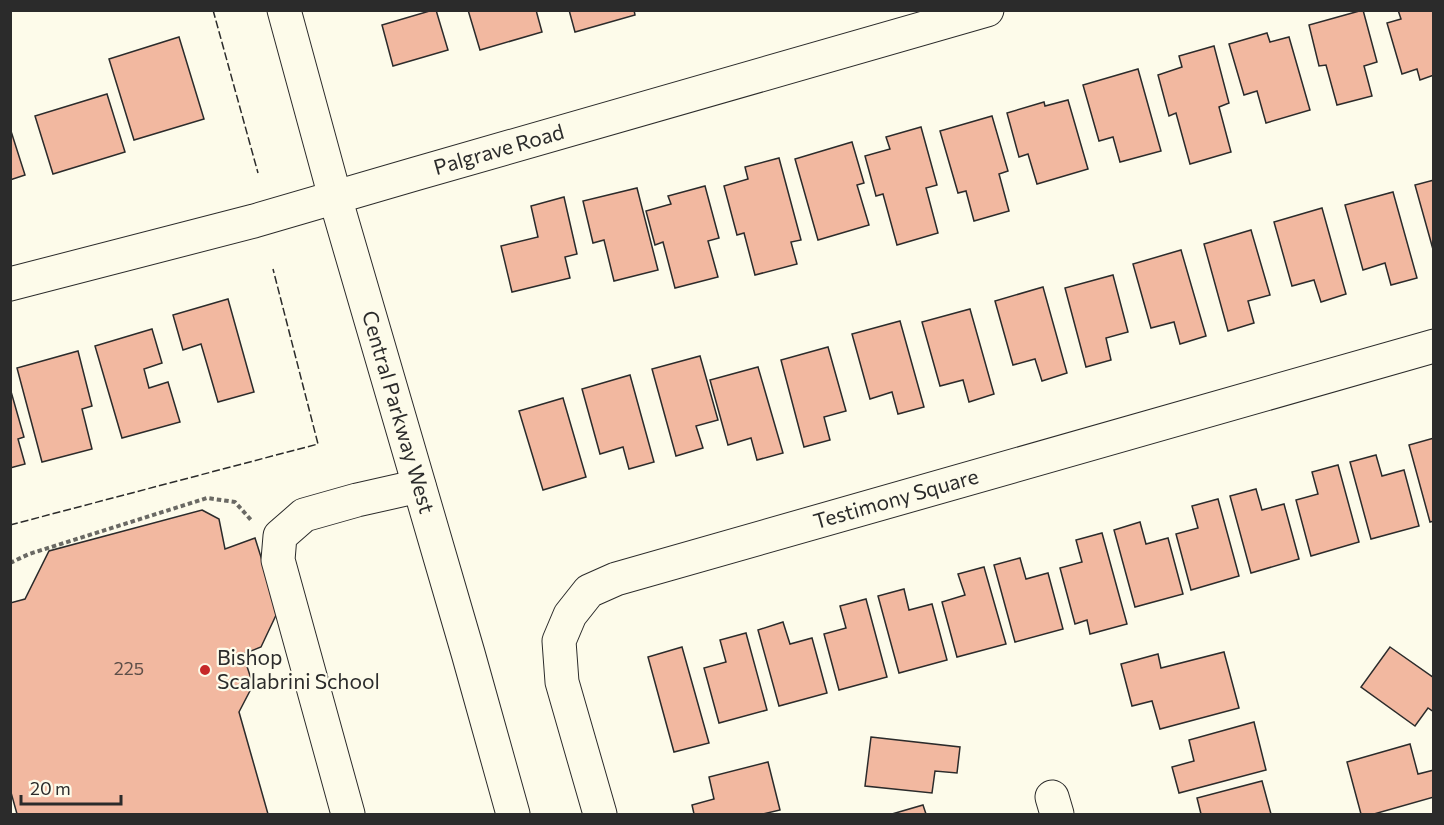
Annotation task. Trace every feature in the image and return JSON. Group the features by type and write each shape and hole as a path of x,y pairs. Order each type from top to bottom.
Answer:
{"street":[{"name":"Central Parkway West","path":"284,10 335,197 513,814"},
{"name":"Palgrave Road","path":"10,284 255,222 987,10"},
{"name":"Testimony Square","path":"600,814 562,682 559,641 570,615 589,591 616,579 1434,346"},
{"path":"348,814 278,560 280,536 304,515 419,486"}],"path":[{"path":"10,562 207,498 235,502 258,527 280,536"}],"building":[{"path":"436,10 448,50 393,66 382,25"},
{"path":"468,10 536,10 542,32 480,50"},
{"path":"569,10 634,10 635,15 575,32"},
{"path":"1363,10 1377,62 1364,66 1372,96 1337,105 1326,65 1319,66 1309,25"},
{"path":"1398,10 1434,10 1434,75 1420,80 1417,69 1402,74 1387,23 1401,19"},
{"path":"1267,33 1270,42 1289,37 1310,110 1266,123 1257,91 1244,95 1229,44"},
{"path":"179,37 204,119 134,140 109,59"},
{"path":"1214,46 1229,103 1219,107 1231,152 1190,164 1176,113 1169,116 1158,75 1182,67 1179,56"},
{"path":"1138,69 1161,151 1120,162 1113,137 1099,141 1083,85"},
{"path":"107,94 125,152 53,174 35,116"},
{"path":"1068,100 1088,169 1037,184 1028,154 1019,157 1007,113 1044,102 1045,106"},
{"path":"992,116 1008,171 999,174 1009,211 974,221 966,191 958,193 940,131"},
{"path":"921,127 937,185 926,188 938,233 897,245 883,194 876,196 865,156 890,149 886,137"},
{"path":"10,128 25,175 10,180"},
{"path":"852,142 864,183 857,185 869,225 818,240 795,159"},
{"path":"779,158 801,240 791,242 797,264 755,275 744,233 737,235 724,186 748,179 745,167"},
{"path":"1434,180 1434,253 1415,185"},
{"path":"705,186 719,238 708,241 718,277 675,288 663,242 655,245 646,211 671,204 668,196"},
{"path":"637,188 658,270 614,281 604,240 593,243 583,201"},
{"path":"1393,192 1417,278 1391,285 1385,263 1363,270 1345,205"},
{"path":"564,197 577,254 565,257 570,278 512,292 501,246 538,237 531,206"},
{"path":"1322,208 1346,294 1321,302 1314,280 1292,286 1274,222"},
{"path":"1251,230 1270,295 1248,301 1254,323 1228,331 1204,244"},
{"path":"1181,250 1206,336 1180,344 1174,322 1151,328 1133,264"},
{"path":"1113,275 1128,332 1106,338 1111,360 1086,367 1065,288"},
{"path":"1043,287 1067,373 1042,381 1035,359 1013,365 995,301"},
{"path":"228,299 254,392 218,402 201,344 183,350 173,315"},
{"path":"970,309 994,394 969,402 963,380 940,386 922,322"},
{"path":"900,321 924,407 898,414 892,392 870,399 852,334"},
{"path":"152,329 162,363 144,369 149,388 168,382 180,422 122,438 95,346"},
{"path":"828,347 846,411 824,417 830,440 804,447 781,360"},
{"path":"78,351 92,406 82,409 92,449 42,462 17,368"},
{"path":"700,356 718,420 696,426 703,448 676,456 652,369"},
{"path":"758,367 783,453 757,460 751,438 728,445 710,380"},
{"path":"630,375 654,462 629,469 623,447 600,454 582,389"},
{"path":"10,388 24,437 18,439 25,464 10,468"},
{"path":"563,398 586,477 543,490 519,411"},
{"path":"1434,438 1434,521 1430,522 1409,445"},
{"path":"1376,455 1382,476 1404,470 1419,526 1371,539 1350,462"},
{"path":"1338,465 1359,542 1311,556 1296,500 1318,494 1312,472"},
{"path":"1256,489 1262,510 1284,504 1299,559 1251,573 1230,496"},
{"path":"1218,499 1239,576 1191,590 1176,534 1198,528 1192,506"},
{"path":"202,510 219,519 225,549 255,538 278,611 261,647 243,654 253,685 239,712 268,814 17,814 10,789 10,603 25,599 49,551"},
{"path":"1140,522 1146,544 1168,538 1183,594 1135,607 1114,530"},
{"path":"1102,533 1127,624 1090,634 1087,620 1075,624 1060,568 1082,562 1076,540"},
{"path":"1020,558 1026,579 1048,573 1063,629 1015,642 994,565"},
{"path":"984,567 1006,644 957,657 942,602 965,595 958,574"},
{"path":"904,589 909,610 932,604 947,660 899,673 878,596"},
{"path":"866,599 887,677 839,690 824,634 846,628 840,606"},
{"path":"783,622 790,644 812,638 827,693 779,706 758,630"},
{"path":"746,633 767,710 719,723 704,668 726,662 720,640"},
{"path":"682,647 709,743 674,752 648,657"},
{"path":"1390,647 1434,678 1434,712 1428,708 1415,726 1361,687"},
{"path":"1224,652 1239,708 1160,729 1152,701 1132,706 1121,664 1158,654 1161,668"},
{"path":"1254,722 1266,770 1179,793 1172,767 1194,761 1189,740"},
{"path":"871,737 960,747 957,773 935,771 932,793 865,786"},
{"path":"1410,744 1418,774 1434,770 1434,797 1374,814 1361,814 1347,762"},
{"path":"768,762 780,810 763,814 694,814 692,805 714,799 709,777"},
{"path":"1262,781 1271,814 1201,814 1197,798"},
{"path":"923,805 926,814 892,814"}],"fence":[{"path":"213,10 258,173"},
{"path":"10,525 318,444 273,269"}],"place":[{"name":"Bishop Scalabrini School","path":"205,670"}]}
